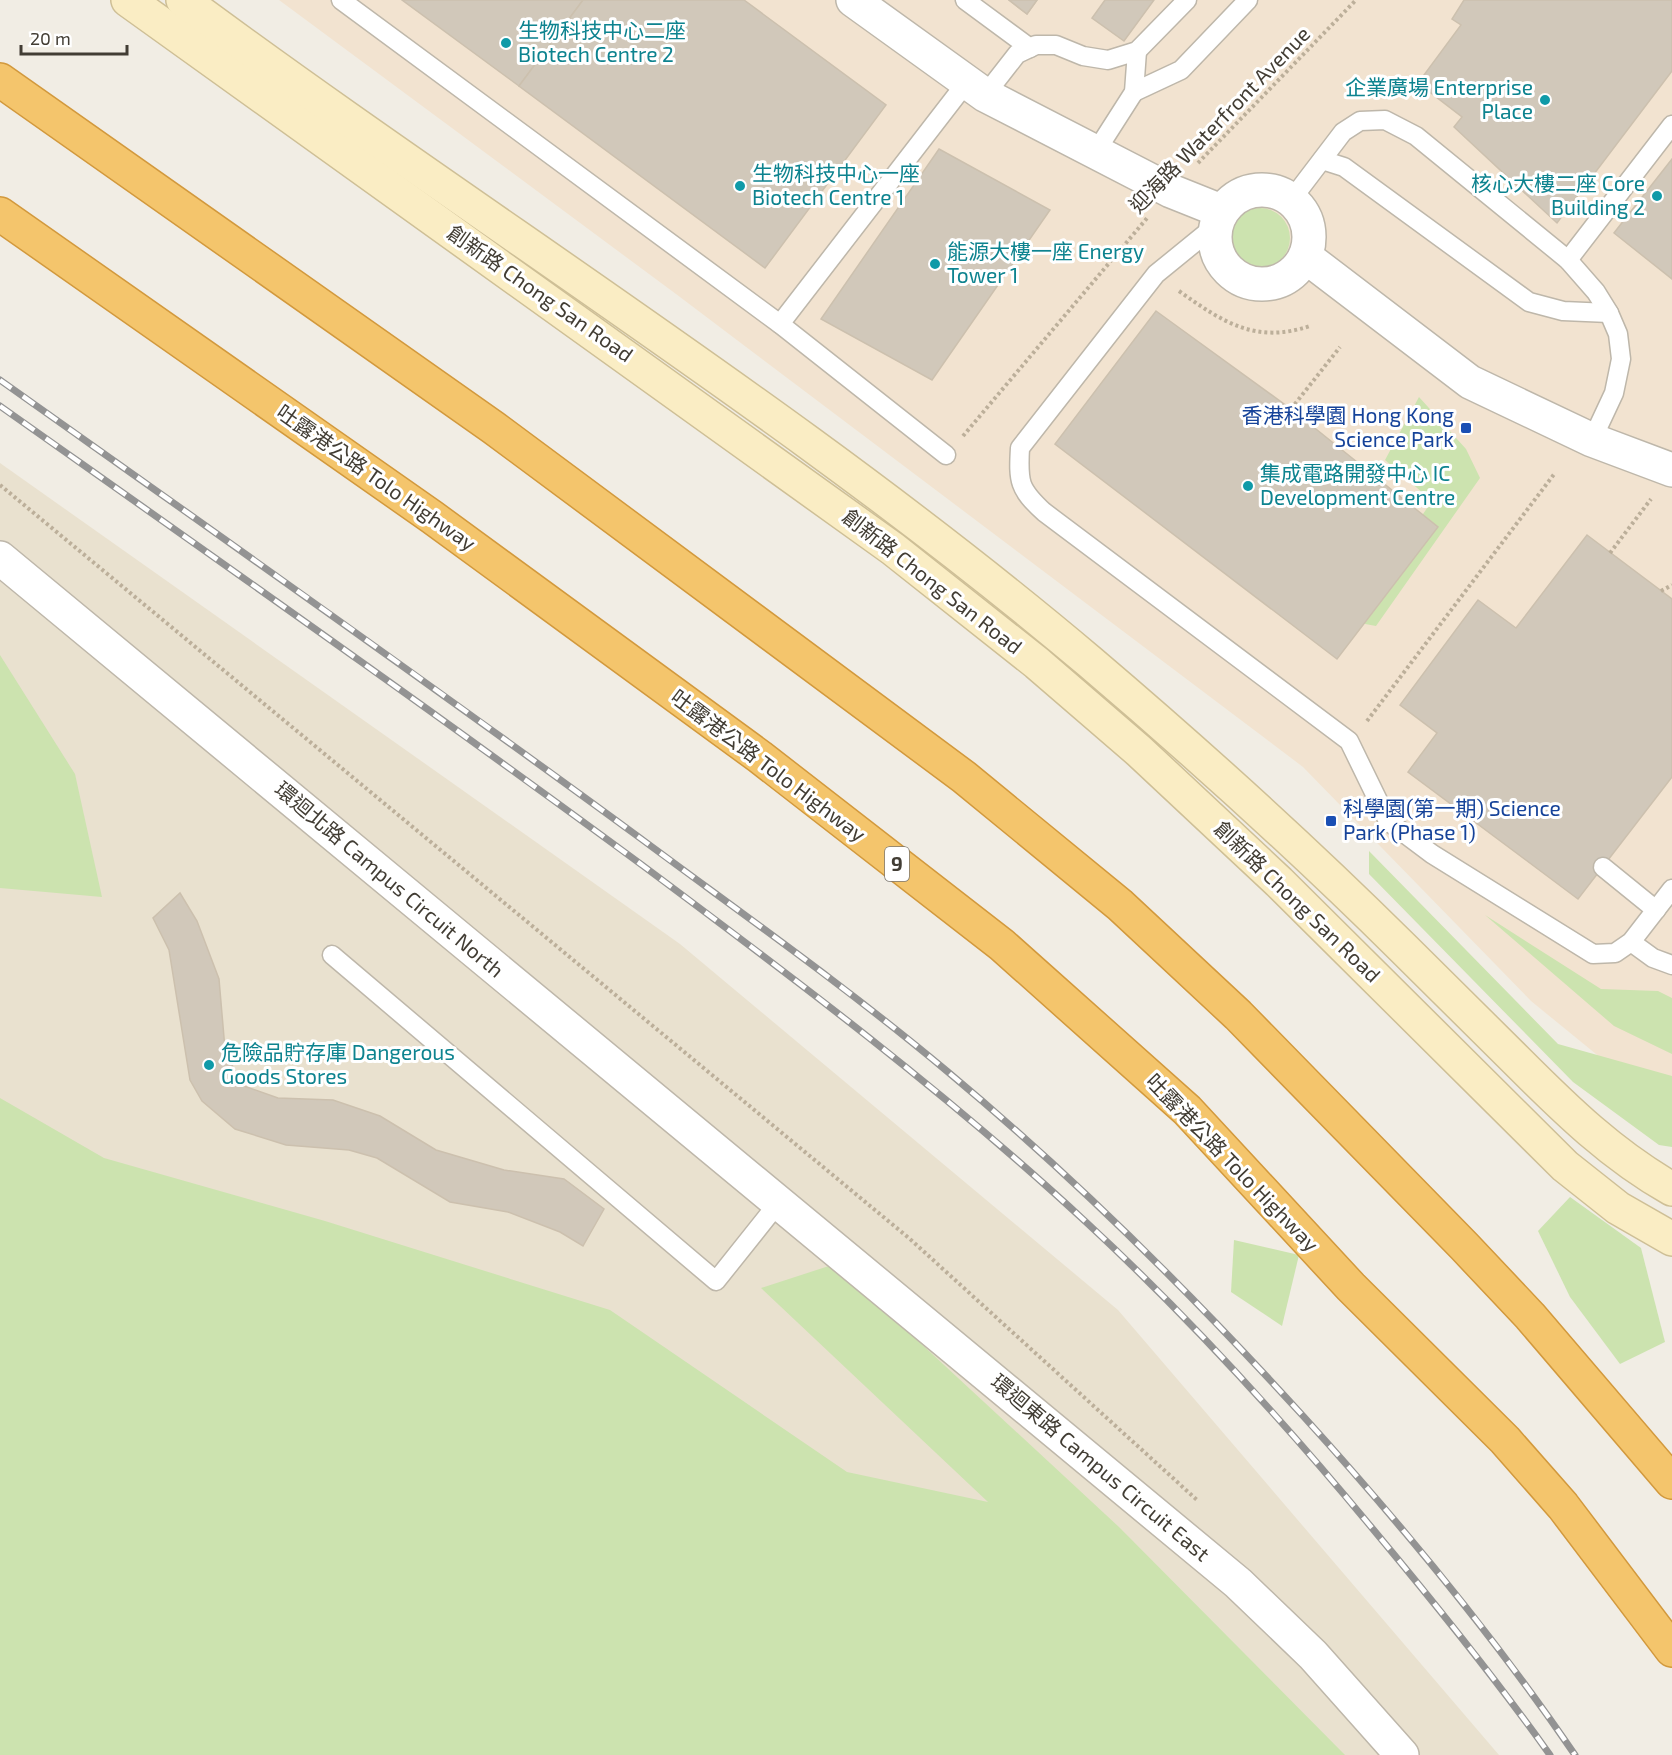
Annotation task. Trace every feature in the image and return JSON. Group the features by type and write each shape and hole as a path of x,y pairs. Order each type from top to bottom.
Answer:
{"highway":[{"path":"0,80 513,442 964,777 1120,905 1253,1031 1464,1246 1530,1316 1672,1482"},
{"name":"吐露港公路 Tolo Highway","path":"0,214 432,517 760,757 1002,945 1187,1110 1351,1287 1505,1440 1563,1506 1672,1650"}],"main road":[{"name":"創新路 Chong San Road","path":"128,0 892,549 1037,663 1138,751 1279,882 1565,1166 1618,1208 1672,1239"},
{"name":"創新路 Chong San Road","path":"183,0 737,391 906,516 1072,647 1178,737 1304,851 1586,1130 1640,1170 1672,1189"}],"street":[{"path":"853,0 975,89 1171,191 1218,218"},
{"path":"1262,189 1278,191 1292,199 1302,211 1309,226 1310,242 1306,257 1297,269 1284,279 1269,284 1254,284 1239,279 1226,269 1218,256 1214,241 1218,218 1232,199 1246,191 1262,189"},
{"path":"1306,257 1470,382 1592,440 1665,480"},
{"name":"環迴北路 Campus Circuit North","path":"0,558 779,1202"},
{"name":"環迴東路 Campus Circuit East","path":"779,1202 1238,1583 1313,1655 1402,1755"}],"lane":[{"path":"341,0 780,324 946,455"},
{"path":"965,0 1030,48"},
{"path":"780,324 975,89 1017,54 1036,45 1056,45 1083,56 1108,60 1137,51 1187,0"},
{"path":"1134,92 1181,70 1248,0"},
{"path":"1095,153 1134,92 1137,51"},
{"path":"1292,199 1343,132 1360,121 1385,120 1416,136 1568,260 1583,275 1609,312 1618,334 1621,359 1614,393 1592,440"},
{"path":"1568,260 1672,125"},
{"path":"1322,160 1344,167 1528,302 1563,311 1609,312"},
{"path":"1218,218 1156,273 1020,448 1019,473 1025,494 1044,512 1349,741 1388,820 1432,854 1593,954 1615,953 1631,942 1672,889"},
{"path":"1603,867 1656,910"},
{"path":"1631,942 1653,958 1672,965"},
{"path":"332,955 716,1281 779,1202"}],"path":[{"name":"迎海路 Waterfront Avenue","path":"946,455 1171,191 1356,0"},
{"path":"1122,247 1196,303 1238,327 1267,334 1286,334 1310,326"},
{"path":"1291,409 1340,347"},
{"path":"1349,741 1555,473"},
{"path":"1610,553 1665,480"},
{"path":"0,484 910,1239 1206,1508"},
{"path":"1661,591 1672,585"}],"shaded area":[{"name":"香港科學園 Hong Kong Science Park","path":"279,0 1672,0 1672,1116 1531,1001 1303,767 676,294"},
{"path":"0,463 680,944 1118,1310 1499,1755 0,1755"}],"green space":[{"path":"1254,208 1266,208 1277,213 1285,221 1290,238 1288,250 1277,263 1266,268 1254,268 1243,263 1235,255 1230,244 1230,232 1235,221 1243,213"},
{"path":"1419,397 1466,449 1480,478 1376,626 1349,621 1432,501 1385,460"},
{"path":"0,655 75,774 102,897 0,888"},
{"path":"1369,851 1558,1044 1672,1076 1672,1147 1659,1145 1573,1082 1369,874"},
{"path":"1485,915 1601,989 1658,991 1672,998 1672,1054 1614,1026"},
{"path":"0,1098 104,1158 325,1221 610,1310 847,1472 988,1502 761,1288 835,1264 1119,1527 1345,1755 0,1755"},
{"path":"1570,1197 1641,1248 1665,1342 1620,1364 1570,1297 1538,1231"},
{"path":"1234,1240 1299,1255 1282,1326 1231,1292"}],"building":[{"name":"生物科技中心二座 Biotech Centre 2","path":"402,0 583,0 519,86"},
{"name":"生物科技中心一座 Biotech Centre 1","path":"583,0 744,0 886,105 765,268 519,86"},
{"path":"1009,0 1037,0 1027,14"},
{"path":"1009,0 1037,0 1027,14"},
{"path":"1105,0 1154,0 1124,41 1092,18"},
{"name":"企業廣場 Enterprise Place","path":"1464,0 1672,0 1672,71 1557,223 1454,127 1462,117 1418,83 1461,25 1452,19"},
{"name":"能源大樓一座 Energy Tower 1","path":"939,149 1050,210 932,380 821,319"},
{"name":"核心大樓二座 Core Building 2","path":"1672,159 1672,279 1614,233"},
{"name":"集成電路開發中心 IC Development Centre","path":"1156,311 1291,409 1438,527 1337,659 1055,444"},
{"path":"1587,535 1672,599 1672,777 1578,899 1408,772 1437,733 1400,705 1478,600 1516,628"},
{"name":"危險品貯存庫 Dangerous Goods Stores","path":"180,893 197,921 219,979 225,1049 241,1085 278,1098 333,1100 380,1116 436,1150 504,1170 564,1179 604,1209 583,1246 560,1232 508,1212 450,1202 377,1158 349,1150 286,1145 235,1129 202,1101 190,1080 169,950 153,918"}],"railway":[{"path":"0,380 478,720 754,922 872,1011 948,1072 1042,1153 1176,1282 1304,1417 1376,1498 1479,1624 1575,1755"},
{"path":"0,406 402,691 642,865 869,1038 980,1128 1126,1259 1273,1413 1343,1493 1444,1616 1550,1755"}],"place":[{"name":"生物科技中心二座 Biotech Centre 2","path":"506,43"},
{"name":"企業廣場 Enterprise Place","path":"1545,100"},
{"name":"生物科技中心一座 Biotech Centre 1","path":"740,186"},
{"name":"核心大樓二座 Core Building 2","path":"1657,196"},
{"name":"能源大樓一座 Energy Tower 1","path":"935,264"},
{"name":"香港科學園 Hong Kong Science Park","path":"1466,428"},
{"name":"集成電路開發中心 IC Development Centre","path":"1248,486"},
{"name":"科學園(第一期) Science Park (Phase 1)","path":"1331,821"},
{"name":"危險品貯存庫 Dangerous Goods Stores","path":"209,1065"}]}
